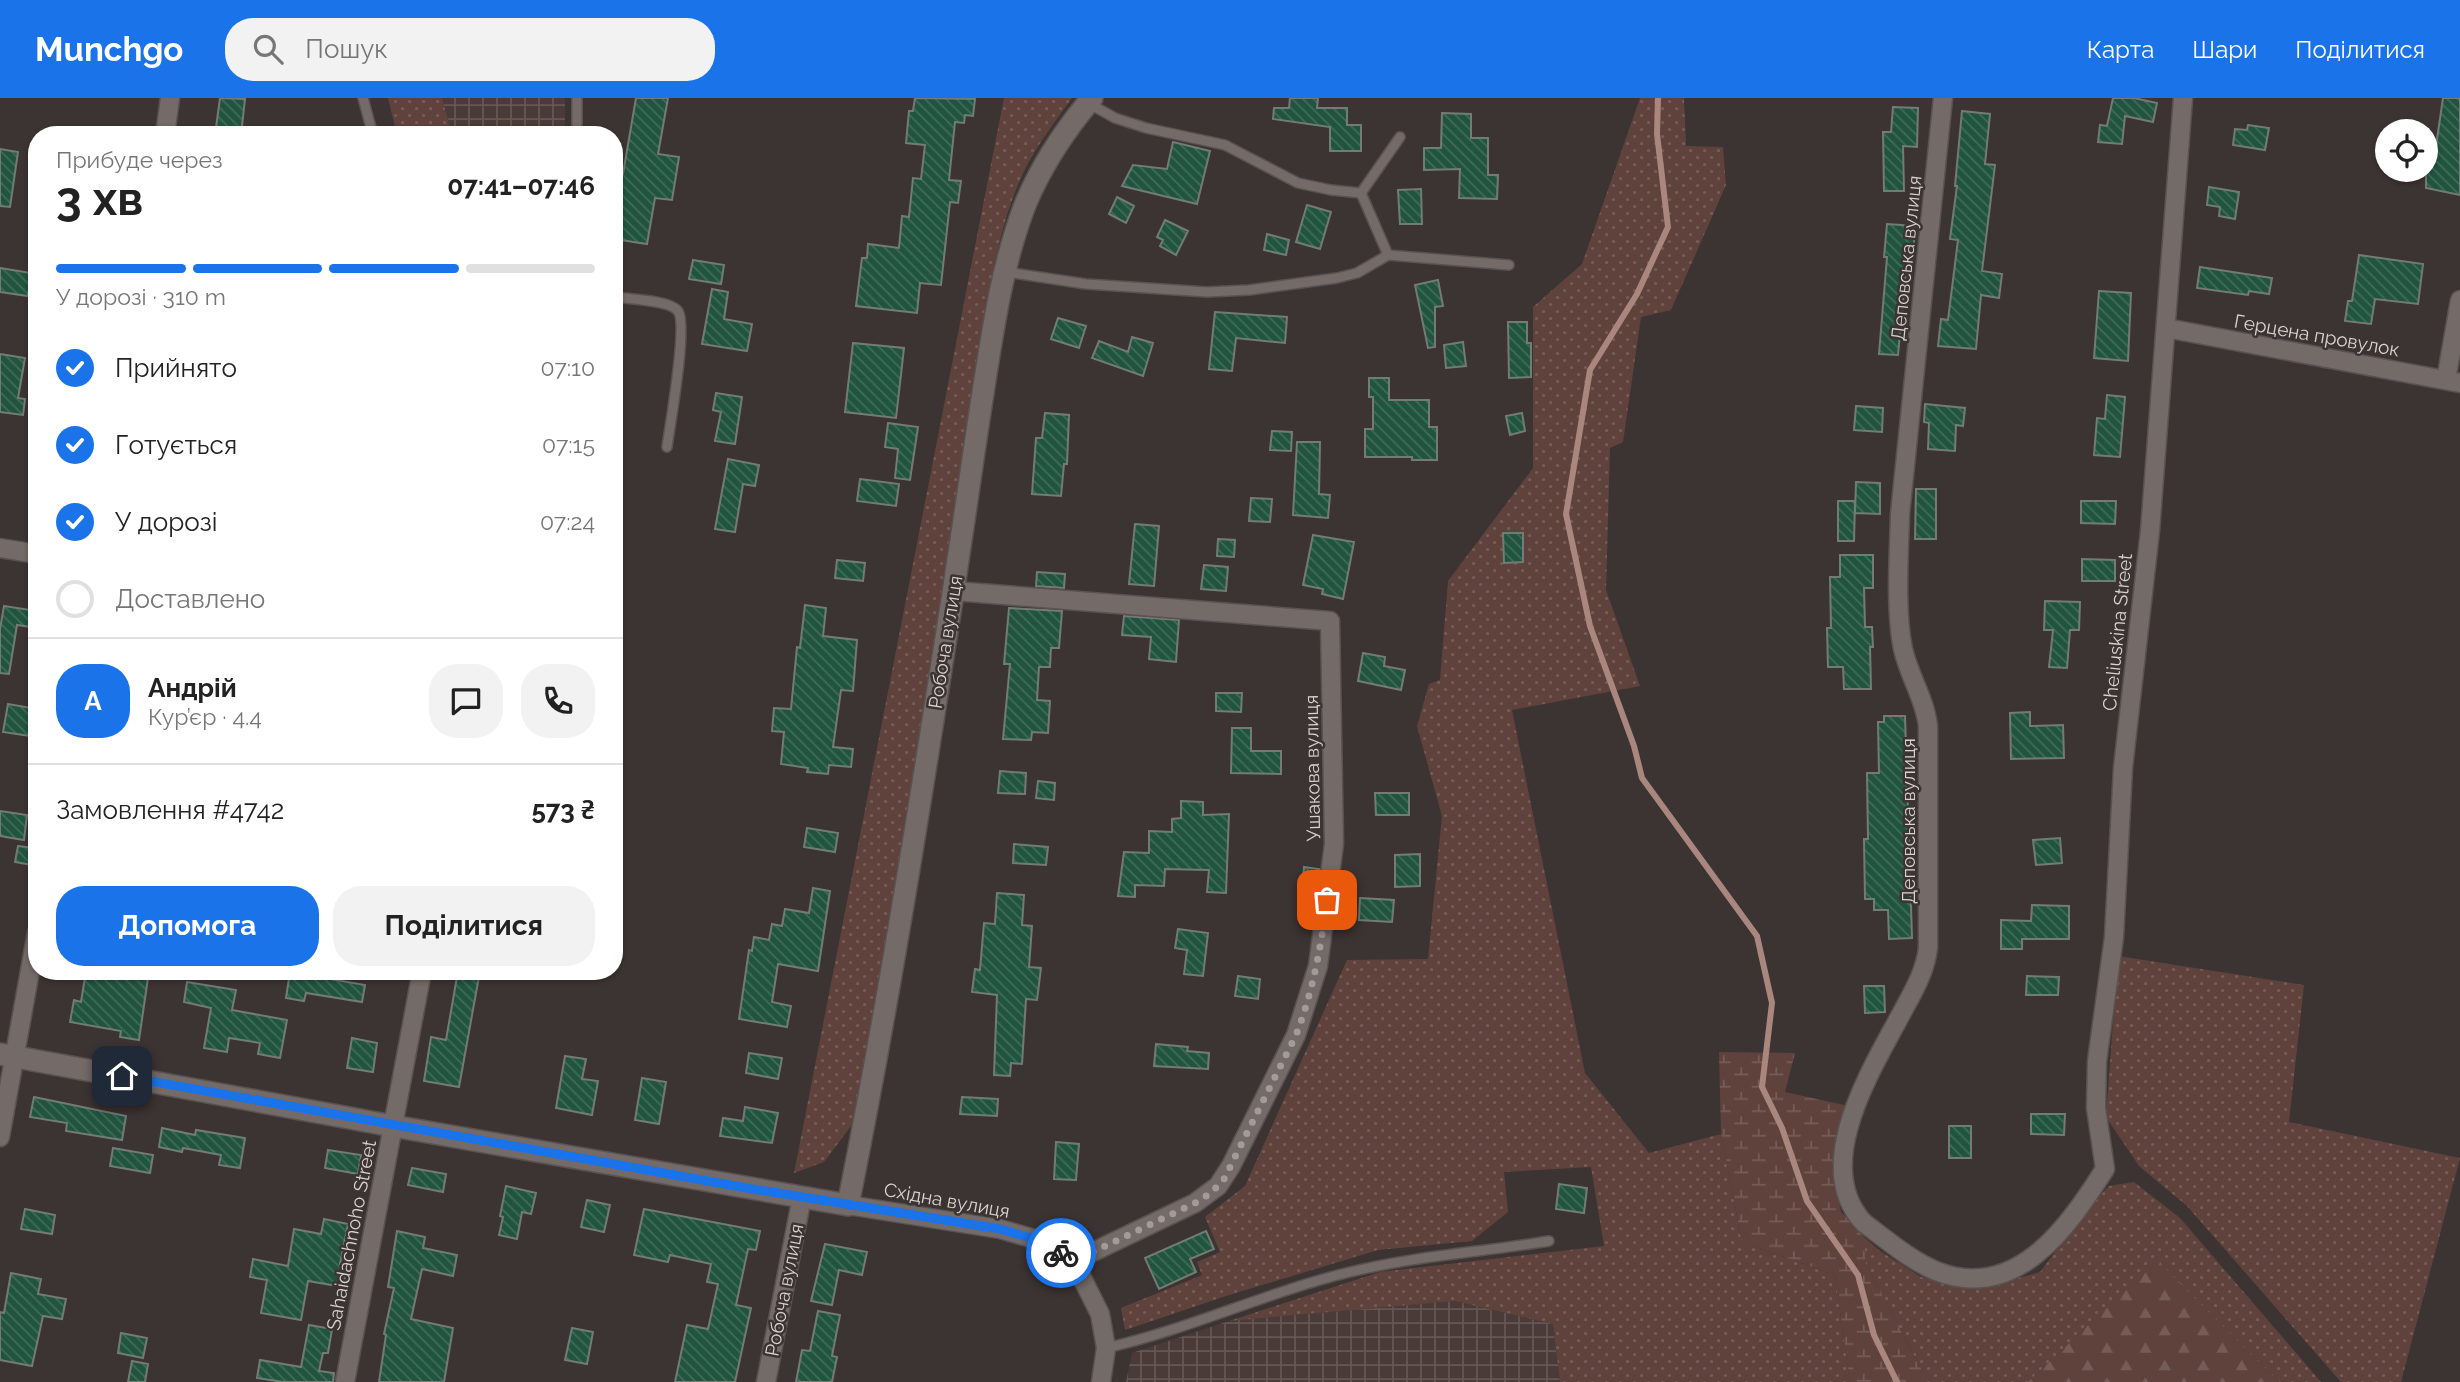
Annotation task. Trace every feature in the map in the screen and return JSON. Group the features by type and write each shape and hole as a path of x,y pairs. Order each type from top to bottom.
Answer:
{"street":[{"path":"166,126 170,98"},
{"name":"Деповська вулиця","path":"1943,98 1900,514 1899,546 1902,643 1927,715 1928,726 1928,948 1922,976 1861,1093 1844,1145 1842,1169 1849,1198 1856,1214 1864,1223 1923,1265 1948,1275 1966,1278 2001,1275 2029,1260 2057,1235 2077,1212 2105,1169"},
{"name":"Cheliuskina Street","path":"2105,1169 2096,1108 2097,1061 2114,937 2123,768 2150,531 2183,98"},
{"name":"Робоча вулиця","path":"848,1205 877,1060 954,591 986,372 1006,272 1019,223 1039,176 1063,136 1090,101"},
{"path":"2453,381 2460,300"},
{"name":"Герцена провулок","path":"2166,328 2453,381"},
{"path":"0,548 28,553"},
{"name":"Ушакова вулиця","path":"954,591 1330,621 1334,844 1318,966 1296,1035 1231,1166 1218,1186 1195,1203 1072,1262"},
{"path":"0,1137 7,1055 28,969"},
{"name":"Sahaidachnoho Street","path":"345,1382 420,980"},
{"path":"7,1055 393,1126 848,1205"},
{"name":"Робоча вулиця","path":"766,1382 802,1197"},
{"name":"Східна вулиця","path":"848,1205 1023,1234 1055,1249 1072,1262 1094,1301 1104,1329 1106,1348 1101,1382"}],"lane":[{"path":"363,98 371,126"},
{"path":"577,98 577,126"},
{"path":"1090,101 1101,112 1146,128 1225,145 1298,183 1331,191 1361,193"},
{"path":"1361,193 1400,137"},
{"path":"1361,193 1388,254"},
{"path":"1006,272 1121,288 1207,292 1298,284 1357,273 1388,254 1509,265"},
{"path":"623,299 661,303 678,311 681,340 667,447"},
{"path":"1106,1348 1152,1337 1257,1298 1348,1272 1414,1259 1549,1241"}],"shaded area":[{"path":"442,98 565,98 565,126 450,126"},
{"path":"1455,1301 1553,1324 1560,1382 1126,1382 1132,1353 1229,1321"}],"green space":[{"path":"388,98 442,98 450,126 395,126"},
{"path":"1004,98 1072,98 1042,140 1023,174 1011,202 993,273 982,327 866,1086 851,1126 824,1162 794,1173"},
{"path":"1640,98 1684,98 1686,146 1723,147 1726,185 1671,310 1641,317 1623,442 1610,448 1606,590 1640,686 1512,710 1585,1073 1649,1153 1721,1134 1742,1242 1835,1275 1850,1382 1560,1382 1553,1324 1455,1301 1229,1321 1380,1272 1604,1246 1591,1167 1504,1172 1508,1212 1472,1241 1378,1250 1125,1330 1121,1308 1202,1275 1197,1262 1220,1252 1205,1217 1245,1186 1347,960 1428,959 1442,816 1417,726 1429,684 1440,680 1448,581 1533,468 1533,307 1582,264"},
{"path":"2118,956 2304,985 2289,1122 2460,1158 2401,1382 2341,1382 2187,1206 2139,1166 2106,1117"},
{"path":"1719,1052 1795,1053 1785,1092 1849,1106 1832,1167 1841,1212 1865,1238 1865,1262 1928,1382 1850,1382 1835,1275 1742,1242 1721,1134"},
{"path":"2134,1182 2180,1218 2321,1382 2279,1382 2157,1261 2028,1382 1928,1382 1865,1262 1865,1238 1921,1277 1983,1288 2040,1272 2089,1207 2109,1186"},
{"path":"2157,1260 2279,1382 2028,1382"}],"building":[{"path":"220,98 245,99 242,126 216,126"},
{"path":"636,98 668,98 658,154 679,157 672,200 655,198 647,244 623,240 623,174"},
{"path":"915,98 975,99 973,116 965,115 964,123 955,122 949,180 961,181 958,203 950,202 941,285 920,283 917,313 856,306 862,258 867,258 868,244 899,248 902,216 909,217 913,178 921,179 925,145 906,143 909,111 913,111"},
{"path":"1290,98 1318,98 1317,108 1347,108 1347,125 1361,125 1361,151 1330,151 1330,127 1273,119 1274,108 1289,108"},
{"path":"2113,98 2134,98 2157,103 2153,122 2125,116 2122,144 2098,142 2100,125 2107,126"},
{"path":"2443,98 2460,98 2460,195 2426,188 2426,182 2438,182 2438,132"},
{"path":"1893,107 1918,108 1917,147 1903,146 1904,191 1884,191 1883,132 1891,132"},
{"path":"1962,111 1990,114 1985,164 1995,165 1982,271 2002,274 1999,298 1981,295 1976,349 1938,346 1941,319 1948,320 1958,240 1950,239"},
{"path":"1442,113 1471,114 1471,138 1488,138 1488,175 1498,175 1497,199 1459,198 1460,169 1424,170 1424,148 1441,148"},
{"path":"2248,125 2269,128 2265,150 2233,145 2235,129 2247,130"},
{"path":"1173,142 1210,151 1197,204 1122,186 1133,165 1167,169"},
{"path":"0,149 18,152 10,207 0,206"},
{"path":"2209,187 2239,192 2235,219 2219,216 2220,207 2207,205"},
{"path":"1421,189 1422,224 1400,224 1398,190"},
{"path":"1117,197 1134,206 1126,223 1109,214"},
{"path":"1307,205 1331,212 1320,249 1296,242"},
{"path":"1165,220 1188,231 1176,255 1160,246 1163,240 1157,237"},
{"path":"1887,224 1915,226 1913,259 1907,259 1898,355 1879,354"},
{"path":"1267,234 1289,240 1286,255 1264,250"},
{"path":"2359,255 2423,264 2418,304 2375,299 2371,324 2345,321 2348,301 2352,301"},
{"path":"693,260 724,265 721,284 689,279"},
{"path":"2200,267 2272,278 2269,294 2249,291 2248,295 2197,288"},
{"path":"0,268 28,273 28,296 0,292"},
{"path":"1438,280 1443,306 1435,307 1435,347 1428,348 1415,285"},
{"path":"712,289 728,292 724,319 752,324 747,351 702,344"},
{"path":"2099,291 2131,293 2128,361 2094,358"},
{"path":"1215,312 1287,317 1285,343 1236,338 1232,371 1209,369"},
{"path":"1058,318 1086,326 1079,348 1051,339"},
{"path":"1508,322 1527,322 1527,343 1531,343 1531,377 1509,378"},
{"path":"1132,337 1153,343 1143,376 1092,358 1099,341 1128,352"},
{"path":"1463,342 1466,366 1446,368 1444,345"},
{"path":"853,343 904,348 896,418 845,412"},
{"path":"0,354 25,358 18,398 25,399 23,415 0,412"},
{"path":"1369,378 1389,378 1389,400 1429,400 1429,427 1437,427 1437,460 1365,457 1365,429 1373,429 1373,397 1369,397"},
{"path":"716,393 742,397 735,444 715,441 721,412 713,410"},
{"path":"2107,395 2125,397 2120,457 2094,455 2097,418 2105,419"},
{"path":"1925,404 1965,408 1963,426 1956,425 1955,451 1928,449 1929,423 1924,422"},
{"path":"1856,406 1883,408 1882,432 1854,430"},
{"path":"1045,413 1069,415 1067,464 1064,464 1061,496 1032,494 1036,438 1042,438"},
{"path":"1522,413 1525,431 1510,435 1506,416"},
{"path":"888,423 918,427 910,480 895,478 898,449 885,447"},
{"path":"1272,431 1292,432 1291,451 1270,450"},
{"path":"1297,442 1320,442 1319,494 1330,495 1328,518 1293,515"},
{"path":"728,459 759,465 755,486 743,484 735,532 715,529"},
{"path":"860,479 899,484 896,506 857,501"},
{"path":"1856,482 1880,483 1880,514 1855,513"},
{"path":"1916,489 1936,489 1936,539 1915,539"},
{"path":"1251,498 1272,499 1270,522 1249,521"},
{"path":"1838,501 1855,501 1854,541 1838,541"},
{"path":"2081,501 2116,501 2115,524 2081,523"},
{"path":"1135,524 1159,526 1154,586 1129,584"},
{"path":"1503,533 1523,533 1523,562 1504,563"},
{"path":"1313,535 1354,542 1343,599 1322,594 1323,589 1303,585"},
{"path":"1218,539 1235,540 1234,557 1217,556"},
{"path":"1840,555 1873,555 1873,588 1864,588 1865,627 1872,627 1871,689 1844,689 1843,667 1828,667 1827,628 1831,628 1830,577 1840,577"},
{"path":"2082,559 2115,560 2115,581 2082,581"},
{"path":"837,560 865,563 863,581 835,578"},
{"path":"1204,565 1228,567 1226,591 1201,589"},
{"path":"1037,572 1065,574 1064,588 1036,586"},
{"path":"2045,601 2080,602 2079,630 2070,630 2067,668 2049,667 2053,630 2044,630"},
{"path":"805,605 826,608 823,636 857,640 853,691 841,690 833,747 853,749 851,767 829,765 828,774 807,772 808,768 781,764 784,732 772,731 774,708 791,709 797,647 800,648"},
{"path":"4,606 28,610 28,627 17,625 9,674 0,673 0,629"},
{"path":"1009,608 1062,611 1059,648 1051,648 1050,667 1039,667 1037,700 1050,701 1048,733 1032,732 1031,740 1003,739 1010,664 1004,664"},
{"path":"1124,616 1179,620 1176,662 1149,659 1151,637 1122,635"},
{"path":"1363,653 1385,657 1384,666 1405,670 1401,690 1358,681"},
{"path":"1216,693 1242,693 1241,712 1216,711"},
{"path":"8,704 28,707 28,736 3,732"},
{"path":"2030,712 2030,726 2063,725 2064,758 2011,759 2010,713"},
{"path":"1884,716 1905,716 1912,938 1889,939 1888,910 1874,910 1874,899 1865,899 1867,773 1879,773 1878,722 1884,722"},
{"path":"1232,728 1251,728 1251,751 1281,751 1281,774 1231,773"},
{"path":"1000,771 1026,773 1025,794 998,793"},
{"path":"1038,781 1055,783 1054,800 1036,798"},
{"path":"1375,793 1409,793 1409,815 1376,815"},
{"path":"1181,801 1203,802 1203,815 1229,814 1226,893 1207,892 1209,870 1165,869 1164,886 1135,885 1135,897 1118,896 1124,852 1149,853 1149,831 1172,832 1172,819 1181,818"},
{"path":"0,811 27,815 24,840 0,836"},
{"path":"807,828 838,833 835,852 804,847"},
{"path":"2060,838 2062,863 2036,865 2033,840"},
{"path":"1014,844 1048,847 1046,865 1013,863"},
{"path":"18,846 28,847 28,864 15,862"},
{"path":"1420,854 1420,886 1395,887 1395,855"},
{"path":"1304,867 1319,869 1315,901 1302,900"},
{"path":"813,888 830,891 818,971 778,964 772,1002 791,1006 787,1027 739,1019 749,950 752,951 754,937 769,940 772,924 782,926 785,909 809,913"},
{"path":"997,893 1024,895 1022,925 1032,926 1029,967 1041,968 1037,1000 1026,999 1022,1064 1011,1063 1010,1076 994,1075 997,995 972,992 975,969 980,970 984,923 995,924"},
{"path":"1360,898 1394,900 1392,922 1359,920"},
{"path":"2032,905 2069,906 2069,939 2022,939 2022,949 2001,949 2001,920 2031,921"},
{"path":"1178,929 1208,933 1203,976 1184,974 1187,950 1175,948"},
{"path":"1238,976 1260,979 1258,999 1235,996"},
{"path":"2027,976 2059,977 2058,995 2026,995"},
{"path":"85,980 148,980 139,1040 120,1037 121,1031 70,1022 74,1000 81,1002"},
{"path":"289,980 336,980 365,985 362,1002 306,993 304,1001 286,998"},
{"path":"456,980 478,980 459,1087 424,1081 431,1037 446,1040"},
{"path":"187,982 236,990 232,1010 287,1020 280,1058 258,1054 260,1043 229,1038 227,1052 204,1048 211,1008 184,1002"},
{"path":"1864,986 1884,986 1885,1012 1865,1013"},
{"path":"352,1038 377,1043 373,1072 347,1068"},
{"path":"1156,1044 1188,1047 1187,1051 1209,1053 1208,1069 1154,1066"},
{"path":"749,1053 782,1058 778,1079 746,1073"},
{"path":"565,1056 586,1059 582,1079 598,1081 592,1115 556,1108"},
{"path":"642,1078 666,1082 659,1124 635,1120"},
{"path":"34,1097 126,1116 122,1140 66,1131 67,1123 30,1117"},
{"path":"962,1097 998,1099 997,1116 960,1114"},
{"path":"745,1107 778,1113 772,1143 720,1136 723,1118 743,1121"},
{"path":"2031,1114 2065,1114 2064,1135 2031,1134"},
{"path":"1949,1126 1971,1126 1971,1158 1949,1158"},
{"path":"162,1128 195,1135 196,1130 245,1138 240,1168 219,1165 221,1155 159,1147"},
{"path":"1056,1142 1079,1144 1076,1180 1054,1179"},
{"path":"113,1148 153,1155 150,1173 110,1166"},
{"path":"328,1150 361,1155 358,1174 325,1168"},
{"path":"412,1168 446,1174 443,1192 408,1185"},
{"path":"1559,1184 1587,1188 1584,1213 1556,1209"},
{"path":"506,1186 536,1193 531,1214 522,1212 517,1239 499,1235"},
{"path":"587,1200 610,1205 604,1232 581,1227"},
{"path":"25,1209 55,1215 52,1234 21,1229"},
{"path":"644,1209 760,1231 756,1250 748,1249 736,1305 751,1308 735,1382 675,1382 687,1325 708,1329 718,1284 707,1282 711,1264 670,1255 668,1262 634,1255"},
{"path":"324,1219 348,1224 340,1264 347,1266 343,1287 308,1281 301,1320 261,1313 267,1280 250,1277 253,1259 288,1266 294,1229 321,1234"},
{"path":"397,1231 425,1237 423,1248 457,1255 453,1276 422,1269 411,1319 453,1328 444,1382 379,1382 384,1334 394,1288 388,1287"},
{"path":"1206,1231 1214,1249 1190,1259 1196,1272 1159,1289 1145,1258"},
{"path":"825,1244 867,1252 862,1275 839,1270 832,1305 811,1301"},
{"path":"11,1273 41,1279 38,1294 66,1299 62,1319 43,1316 32,1366 0,1360 0,1312 4,1313"},
{"path":"818,1311 840,1315 832,1356 837,1357 832,1382 796,1382 802,1350 810,1351"},
{"path":"309,1325 332,1329 328,1353 323,1353 319,1371 334,1373 333,1382 283,1382 257,1378 260,1360 301,1367"},
{"path":"572,1328 593,1332 587,1364 565,1360"},
{"path":"121,1333 147,1338 143,1358 118,1353"},
{"path":"132,1361 148,1364 145,1382 128,1382"}],"waterway":[{"path":"1658,98 1657,134 1668,227 1637,294 1590,370 1566,514 1590,626 1634,746 1642,778 1757,936 1772,1003 1762,1087 1782,1128 1807,1201 1858,1275 1874,1335 1897,1382"}],"way so far":[{"path":"1061,1253 1072,1262 1195,1203 1211,1193 1224,1179 1306,1011 1318,966 1327,900"}],"route":[{"path":"122,1076 747,1188 1000,1229 1023,1234 1061,1253"}]}
